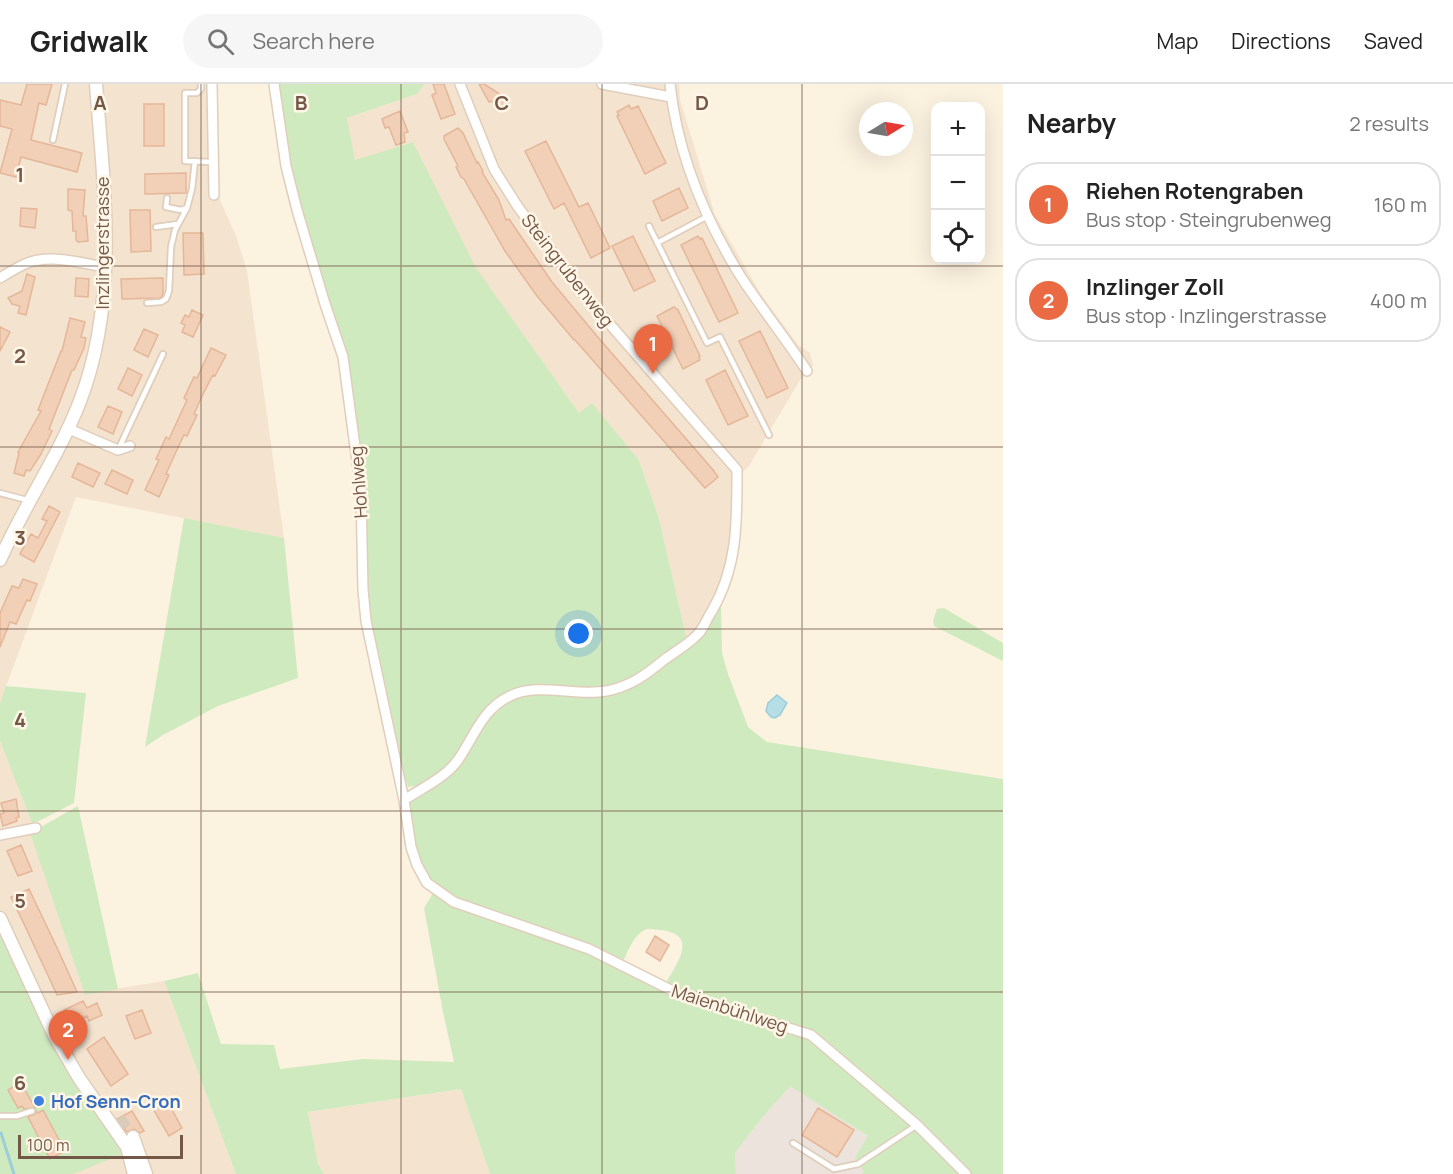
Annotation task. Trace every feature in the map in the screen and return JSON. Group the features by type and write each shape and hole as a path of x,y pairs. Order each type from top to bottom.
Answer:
{"street":[{"name":"Inzlingerstrasse","path":"0,560 69,429 96,350 101,325 105,267 103,183 96,84"},
{"path":"212,84 214,195"},
{"name":"Hohlweg","path":"274,84 286,166 297,210 325,304 344,357 361,490 363,590 366,621 404,800 411,847 417,866 427,883"},
{"name":"Steingrubenweg","path":"404,800 443,775 457,761 488,711 506,698 528,690 586,693 625,686 638,681 699,633 721,595 730,572 737,522 737,470 587,298 519,207 495,169 460,84"},
{"path":"602,84 671,97"},
{"path":"670,84 687,162 708,216 741,277 807,371"},
{"path":"0,278 26,263 39,260 61,260 105,267"},
{"path":"69,429 118,450 130,446"},
{"path":"0,835 36,828"},
{"name":"Maienbühlweg","path":"427,883 454,902 589,949 679,994 811,1035 917,1125 966,1174"},
{"path":"0,918 54,1035 137,1165"},
{"path":"92,1097 108,1112 119,1118"},
{"path":"133,1137 137,1165"}],"lane":[{"path":"53,140 65,84"},
{"path":"201,84 201,89 197,93 185,93 184,161 214,162"},
{"path":"147,303 161,302 166,299 170,291 171,247 178,224 187,208 195,161"},
{"path":"167,198 166,207 181,210 187,208"},
{"path":"657,243 708,216"},
{"path":"156,227 178,224"},
{"path":"649,226 707,343 720,338 770,435"},
{"path":"118,450 163,354"},
{"path":"0,493 30,501"},
{"path":"0,1116 17,1116 32,1111"},
{"path":"793,1143 834,1169 858,1164 917,1125"}],"shaded area":[{"path":"0,84 217,84 220,200 236,236 247,271 284,538 76,497 0,703"},
{"path":"425,84 679,84 680,100 715,215 762,296 799,346 810,353 813,366 800,380 749,466 731,483 733,535 728,568 704,621 687,640 659,519 639,460 592,404 579,413 475,268 413,142 355,161 347,118 417,94"},
{"path":"0,741 32,823 30,833 85,994 164,981 236,1174 20,1174 0,1136"},
{"path":"790,1085 868,1136 864,1172 861,1174 736,1174 735,1153"},
{"path":"461,1089 490,1174 324,1174 318,1164 308,1112"}],"green space":[{"path":"276,84 425,84 417,94 347,118 355,160 413,142 476,268 579,413 592,403 639,460 659,519 687,640 658,663 625,681 598,688 566,692 505,694 494,700 449,766 423,785 408,787 369,621 349,372 294,193"},
{"path":"184,518 284,538 298,678 218,706 145,747"},
{"path":"721,603 722,653 728,674 748,727 767,742 1003,779 1003,1174 861,1174 864,1172 855,1158 868,1136 790,1086 735,1153 736,1174 490,1174 461,1089 308,1112 318,1164 324,1174 236,1174 164,981 198,973 221,1044 274,1045 280,1069 363,1059 454,1062 424,908 432,895 415,844 408,805 448,776 493,712 506,701 521,695 619,691 699,638","holes":["664,930 681,939 682,946 677,964 664,986 622,964 632,944 642,931"]},
{"path":"944,608 1003,643 1003,661 934,626 933,621 937,609"},
{"path":"6,686 86,693 74,803 35,823 32,823 0,741 0,703"},
{"path":"78,806 118,989 85,995 30,833"},
{"path":"0,931 60,1057 71,1077 118,1139 121,1155 73,1174 0,1174"}],"water":[{"path":"777,695 787,703 780,715 775,718 766,711 768,703"}],"building":[{"path":"27,84 52,84 46,105 39,103 31,140 82,153 77,172 21,157 16,177 0,173 12,129 0,126 0,100 21,105"},
{"path":"433,84 444,84 455,114 441,119 432,95 436,93"},
{"path":"479,84 484,84 506,98 509,104 496,110"},
{"path":"144,104 164,104 164,146 144,146"},
{"path":"629,105 631,109 638,106 666,163 645,174 617,116 619,115 617,112"},
{"path":"400,111 408,132 404,133 405,142 396,145 389,127 385,128 382,119"},
{"path":"458,128 463,133 477,163 499,200 506,220 509,219 552,282 714,471 718,477 705,488 574,340 537,296 505,251 461,177 444,139 444,136"},
{"path":"546,141 579,207 588,203 610,248 591,258 564,203 554,209 525,151"},
{"path":"186,173 186,193 145,194 145,174"},
{"path":"679,188 688,208 662,221 653,201"},
{"path":"68,189 85,190 83,216 86,216 88,241 78,242 76,240 72,211 68,210"},
{"path":"21,208 37,209 35,228 20,226"},
{"path":"130,210 150,210 151,251 131,252"},
{"path":"183,233 203,233 204,274 184,275"},
{"path":"633,236 655,281 634,291 612,246"},
{"path":"698,236 702,238 738,313 719,322 681,245"},
{"path":"27,274 35,277 26,315 18,313 20,306 12,304 8,298 22,291"},
{"path":"76,278 89,279 88,297 75,296"},
{"path":"163,278 163,295 160,298 122,299 121,279"},
{"path":"674,307 678,310 700,356 700,360 683,369 657,316"},
{"path":"192,310 203,315 193,337 182,332 185,325 181,323 185,315 189,317"},
{"path":"70,318 85,322 81,337 86,338 84,348 72,370 49,429 52,431 41,454 30,471 26,470 24,476 14,473 18,452 41,411 38,410 62,351"},
{"path":"0,327 10,332 0,351"},
{"path":"144,329 158,335 148,357 134,350"},
{"path":"760,331 788,388 767,398 739,341"},
{"path":"211,348 226,355 203,394 194,414 197,415 175,454 159,497 145,490 159,460 156,459 166,437 169,439 187,400 184,398 194,377 197,378"},
{"path":"128,368 142,375 132,396 118,389"},
{"path":"725,370 748,416 728,425 706,380"},
{"path":"108,406 122,412 113,434 98,427"},
{"path":"78,463 100,473 93,487 72,477"},
{"path":"112,470 133,480 127,494 105,484"},
{"path":"49,506 60,512 34,562 20,554 31,534 38,538 47,521 42,519"},
{"path":"23,579 37,584 16,624 10,622 0,647 0,613 12,586 19,588"},
{"path":"16,799 19,817 16,818 17,821 3,826 0,814 4,813 1,803"},
{"path":"21,845 32,871 18,876 7,851"},
{"path":"29,889 77,992 57,995 11,897"},
{"path":"655,936 669,945 660,961 646,952"},
{"path":"83,1001 87,1008 97,1003 102,1015 89,1021 87,1016 71,1024 64,1010"},
{"path":"142,1010 151,1033 135,1039 126,1016"},
{"path":"104,1037 128,1074 111,1086 87,1049"},
{"path":"21,1082 35,1108 24,1109 22,1106 18,1108 8,1090"},
{"path":"166,1099 182,1128 169,1136 152,1107"},
{"path":"818,1108 854,1130 837,1157 802,1135"},
{"path":"43,1110 65,1151 50,1159 28,1117 36,1111 38,1113"},
{"path":"132,1111 144,1131 140,1133 134,1129 127,1132 117,1119"}],"waterway":[{"path":"1,1133 14,1174"}],"tunnel":[{"path":"119,1118 133,1137"}],"place":[{"name":"Riehen Rotengraben","path":"653,374"},
{"name":"Inzlinger Zoll","path":"68,1060"},
{"name":"Hof Senn-Cron","path":"39,1101"}]}
